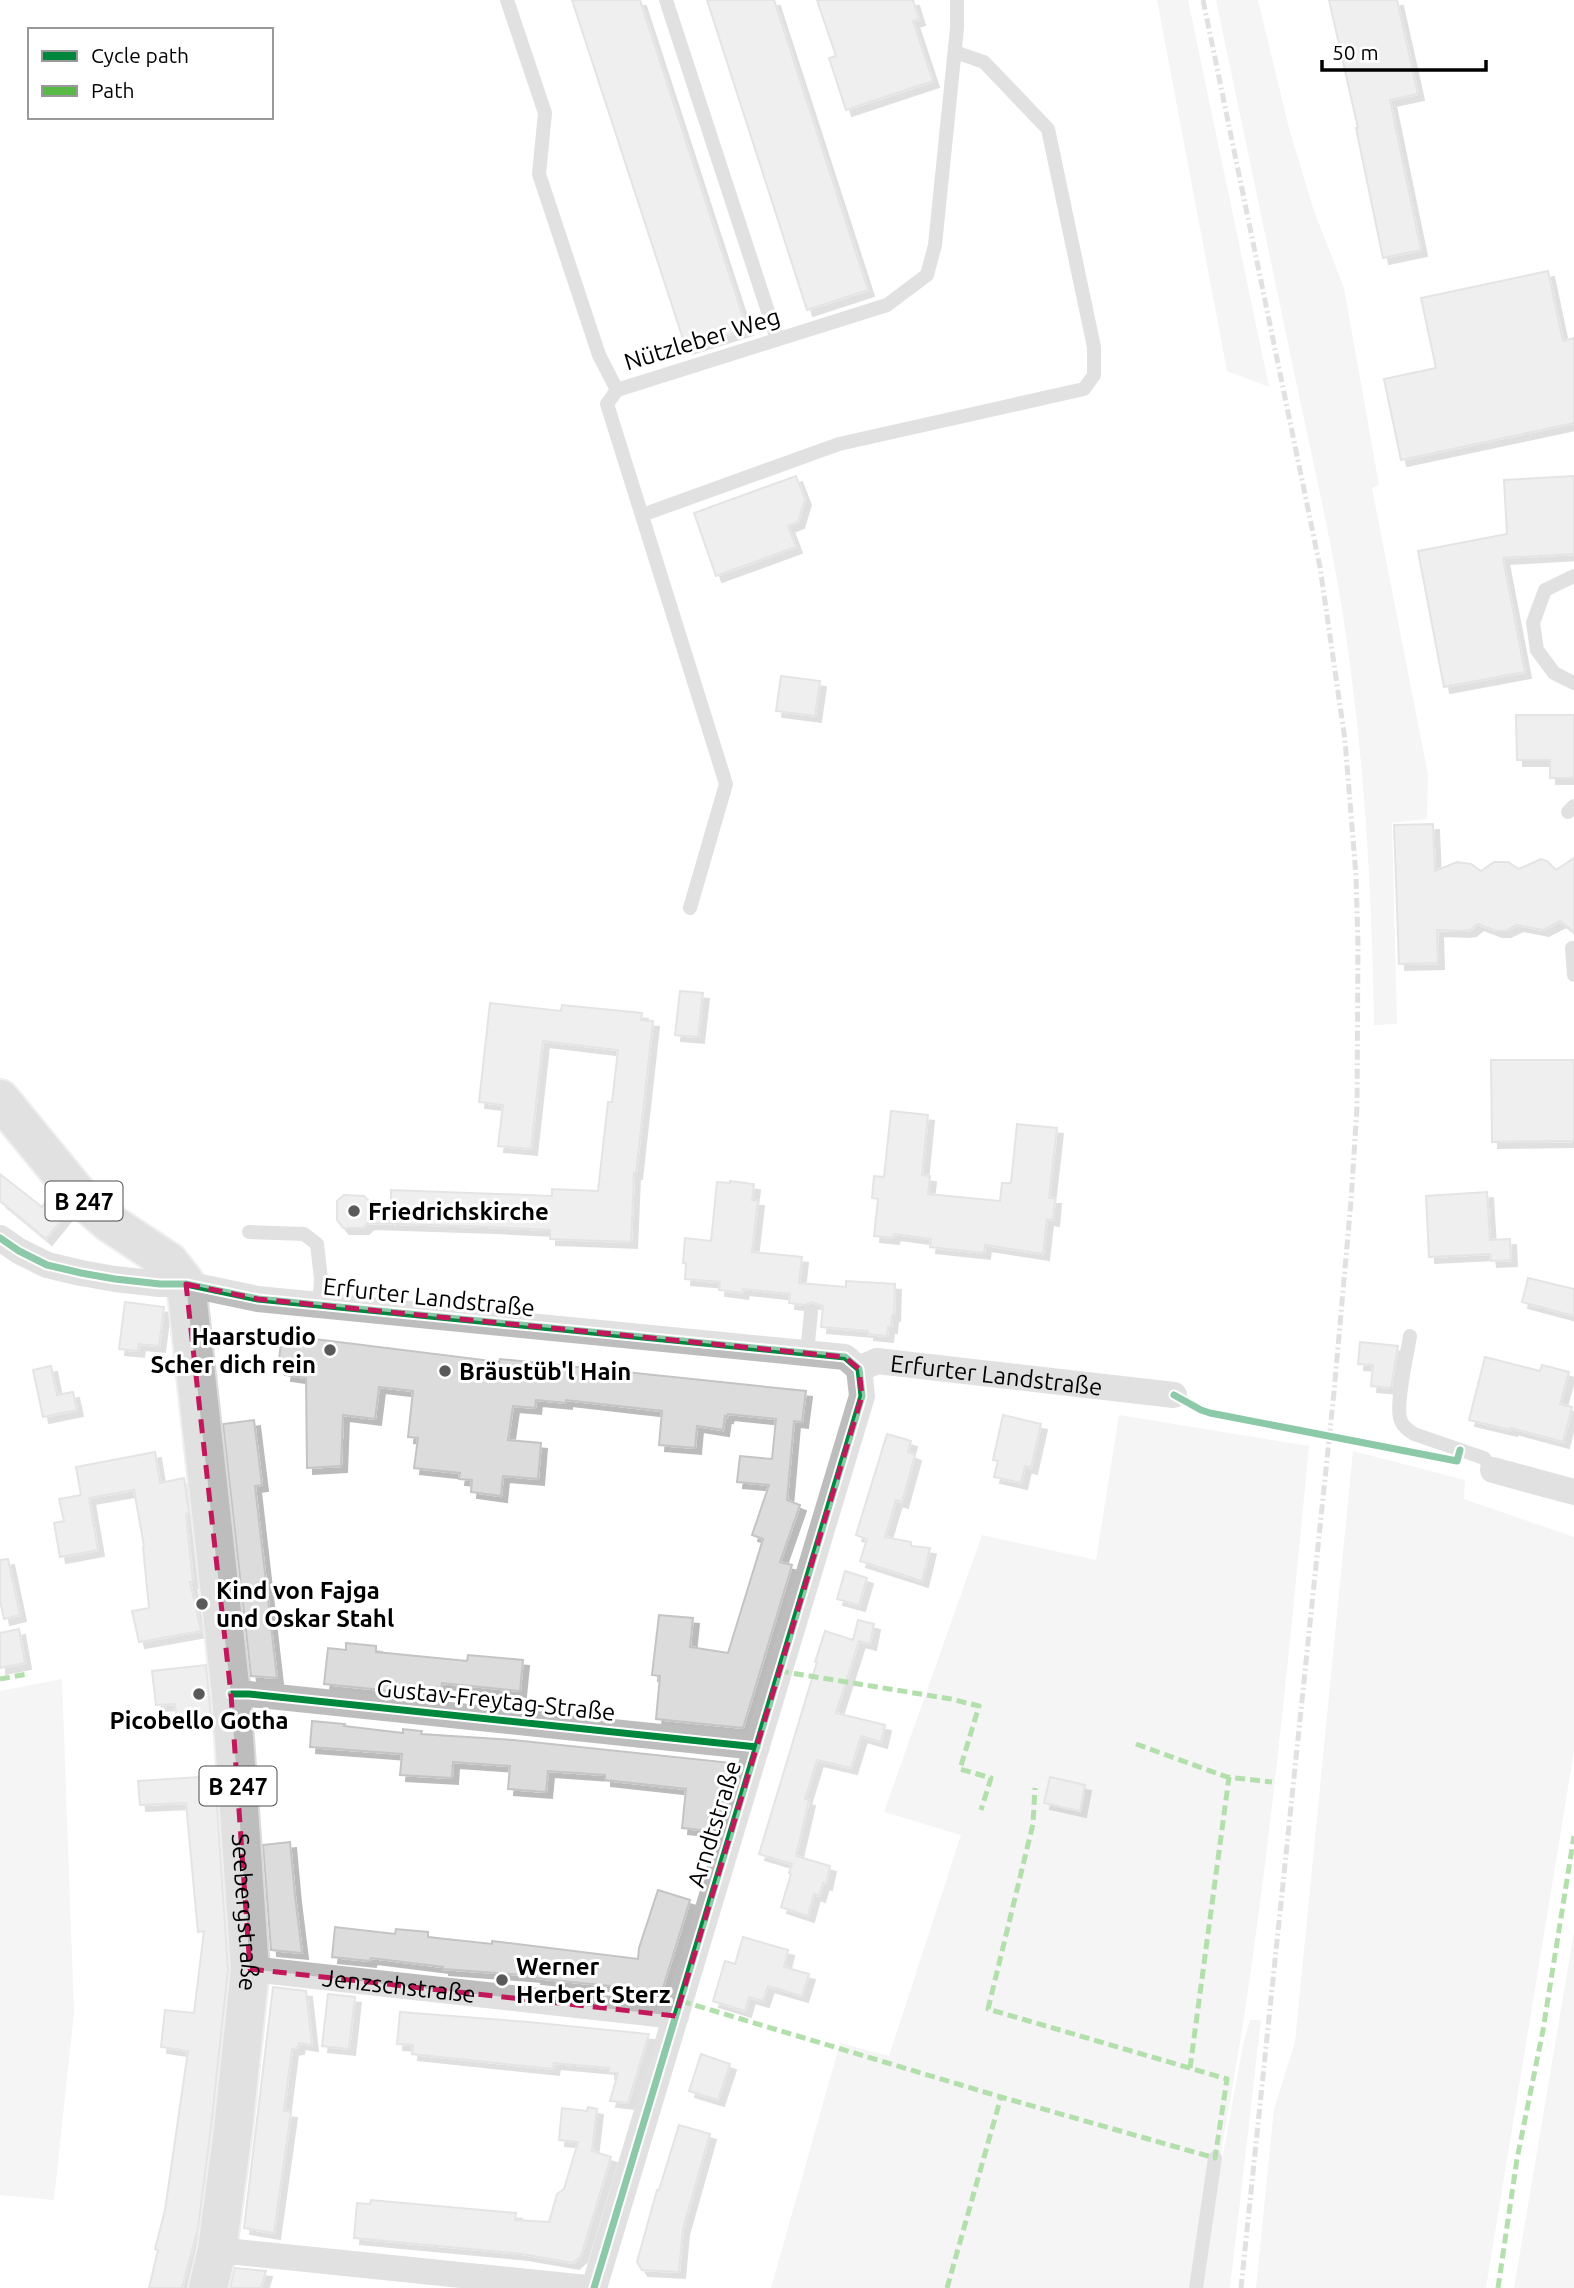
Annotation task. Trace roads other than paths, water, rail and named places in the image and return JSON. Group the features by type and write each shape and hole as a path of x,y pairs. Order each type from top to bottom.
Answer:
{"main road":[{"name":"B 247","path":"0,1099 81,1198 110,1223 169,1262 186,1284"},
{"name":"Seebergstraße","path":"186,1284 230,1694 250,1969 233,2130 217,2250 208,2288"}],"street":[{"name":"Erfurter Landstraße","path":"0,1238 47,1265 115,1279 186,1284 249,1298 845,1357 859,1369 877,1361 1174,1395"},
{"name":"Arndtstraße","path":"594,2288 862,1396 859,1369"},
{"path":"1493,1470 1574,1492"},
{"name":"Gustav-Freytag-Straße","path":"230,1694 263,1695 757,1747"},
{"name":"Jenzschstraße","path":"250,1969 676,2016"},
{"path":"217,2250 587,2288"}],"lane":[{"path":"507,0 545,113 539,174 599,355 617,390"},
{"path":"666,0 777,339"},
{"name":"Nützleber Weg","path":"690,908 726,785 607,404 617,390 887,305 927,275 935,245 955,52 957,0"},
{"path":"642,515 839,444 1084,389 1094,375 1094,346 1048,129 984,62 955,52"},
{"path":"1574,576 1545,590 1533,623 1537,650 1554,673 1574,683"},
{"path":"1572,948 1574,975"},
{"path":"248,1232 304,1234 317,1244 321,1279 319,1305"},
{"path":"807,1353 811,1312"},
{"path":"1410,1336 1399,1404 1400,1419 1405,1428 1484,1458 1493,1470"},
{"path":"1196,2288 1215,2158"}],"railway":[{"path":"1203,0 1320,567 1345,740 1356,876 1358,944 1357,1107 1351,1201 1334,1392 1241,2288"}],"place":[{"name":"Friedrichskirche","path":"354,1211"},
{"name":"Haarstudio Scher dich rein","path":"330,1350"},
{"name":"Bräustüb'l Hain","path":"445,1371"},
{"name":"Kind von Fajga und Oskar Stahl","path":"202,1604"},
{"name":"Picobello Gotha","path":"199,1694"},
{"name":"Werner Herbert Sterz","path":"502,1980"}]}
